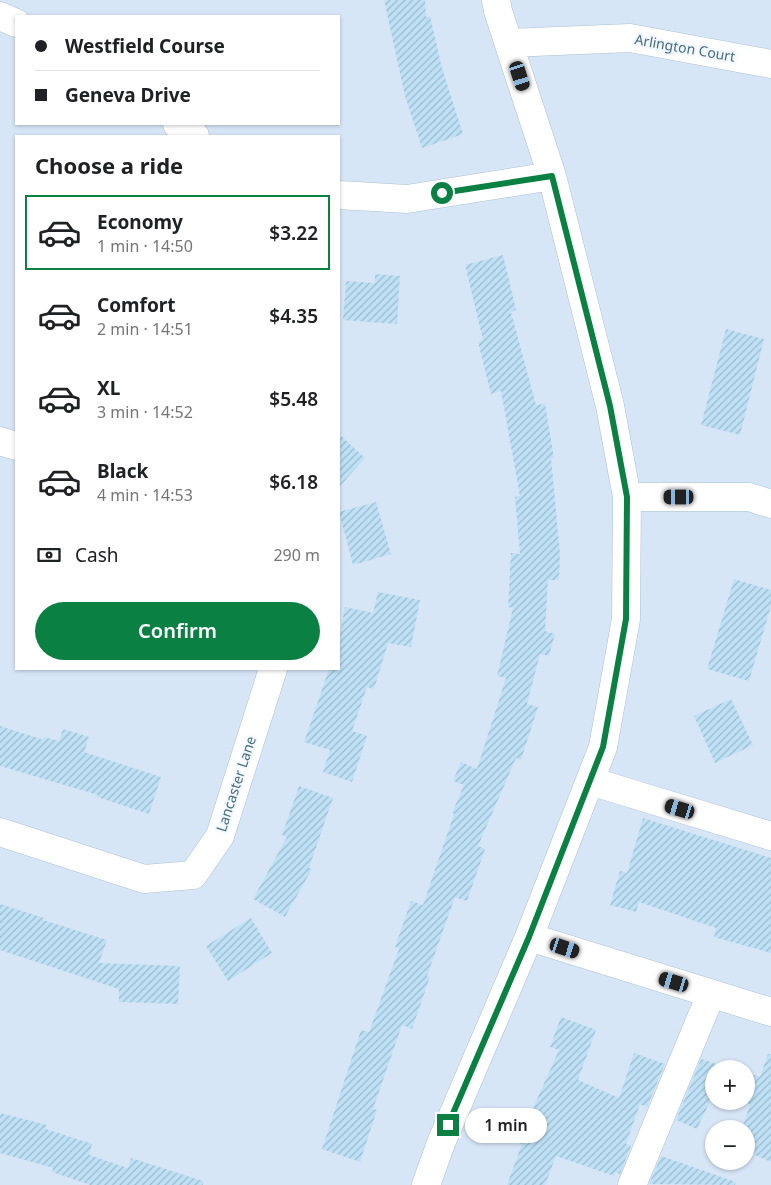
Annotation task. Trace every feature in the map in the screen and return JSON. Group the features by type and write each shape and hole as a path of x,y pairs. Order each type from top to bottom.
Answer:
{"street":[{"path":"426,1185 441,1142 529,937 603,747 626,619 627,497 610,406 552,176 496,0"},
{"path":"0,16 15,23"},
{"name":"Arlington Court","path":"509,43 630,38 771,64"},
{"path":"179,125 193,135"},
{"path":"340,195 407,199 552,176"},
{"path":"0,441 15,446"},
{"path":"627,497 749,497 771,504"},
{"name":"Lancaster Lane","path":"0,832 144,879 193,875 220,836 274,670"},
{"path":"590,781 771,836"},
{"path":"529,937 771,1012"},
{"path":"632,1185 711,994"}],"shaded area":[{"path":"0,0 487,0 539,165 619,502 616,622 586,769 416,1185 0,1185"},
{"path":"505,0 771,0 771,1185 436,1185 602,775 635,486"}],"building":[{"path":"384,0 425,0 426,17 430,16 442,68 463,134 422,148 405,96"},
{"path":"503,255 516,310 511,312 536,405 545,404 554,458 551,458 560,554 559,580 548,580 545,631 555,634 549,656 540,654 527,704 538,707 521,760 516,758 478,846 485,849 467,901 455,897 427,976 430,977 412,1029 402,1025 373,1109 377,1110 360,1162 322,1149 361,1030 369,1032 399,949 395,947 411,901 423,905 454,814 452,813 464,785 453,781 461,762 477,769 506,678 497,676 513,608 508,607 511,553 520,554 515,497 520,496 501,391 491,394 478,342 483,340 465,265"},
{"path":"375,274 400,276 397,324 343,320 346,281 375,283"},
{"path":"726,329 764,339 740,435 701,425"},
{"path":"340,435 365,458 340,486"},
{"path":"376,502 391,554 353,565 340,512"},
{"path":"734,579 771,590 771,606 749,681 707,669"},
{"path":"378,592 420,600 411,647 388,643 374,689 367,687 352,731 367,736 352,782 323,772 330,750 304,742 329,670 340,670 340,636 345,607 373,613"},
{"path":"731,699 753,745 715,763 694,716"},
{"path":"0,726 44,740 44,737 59,741 63,729 89,737 84,752 161,777 149,814 97,797 98,795 0,766"},
{"path":"299,786 333,798 309,868 312,869 285,917 253,899 287,837 282,835"},
{"path":"643,818 771,858 771,953 714,937 716,928 639,902 636,912 610,905 620,871 627,873"},
{"path":"0,904 107,940 99,963 180,966 178,1004 119,1002 119,989 0,950"},
{"path":"251,918 272,953 228,981 206,946"},
{"path":"561,1017 596,1030 578,1080 619,1098 634,1053 665,1064 647,1107 640,1104 626,1144 631,1146 620,1174 615,1172 614,1176 556,1156 545,1185 507,1185 522,1144 510,1139 522,1112 530,1115 559,1050 550,1047"},
{"path":"768,1054 771,1054 771,1162 755,1155 755,1120 745,1120 748,1110 755,1110 755,1075 760,1077"},
{"path":"701,1059 705,1060 706,1110 697,1129 676,1120"},
{"path":"0,1113 47,1125 46,1129 92,1144 89,1155 128,1168 131,1158 203,1181 203,1185 90,1185 52,1172 53,1168 0,1153"},
{"path":"661,1156 736,1182 735,1185 649,1184"}],"route":[{"path":"442,193 552,176 610,406 627,497 626,619 603,747 529,937 448,1125"}]}
